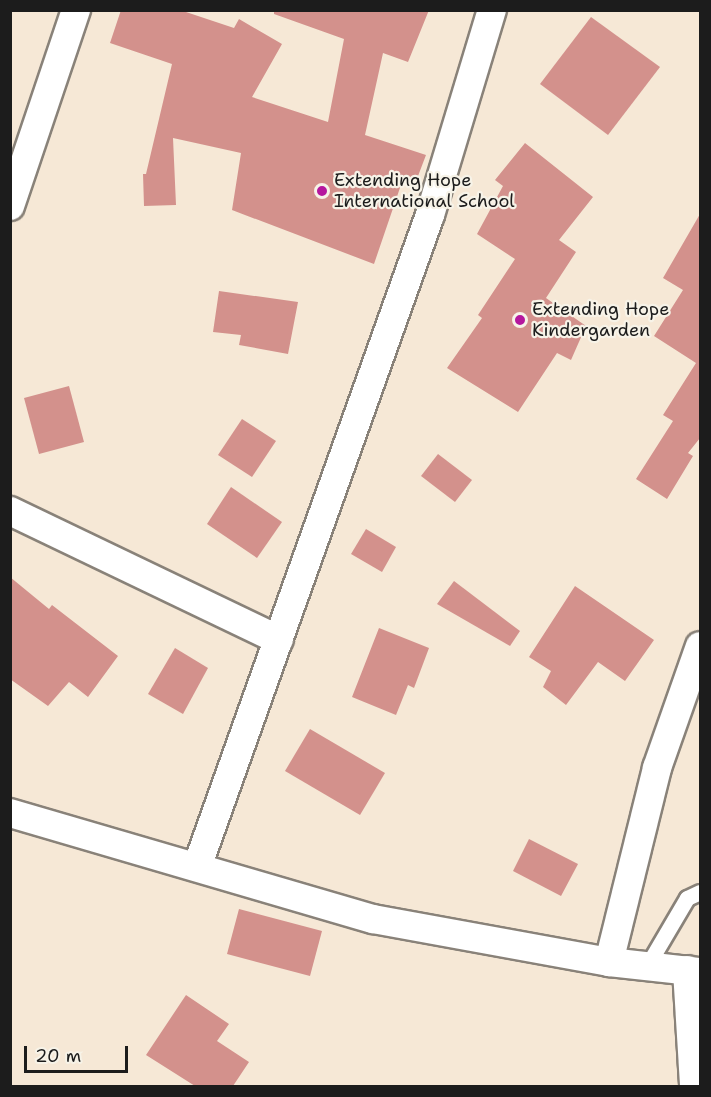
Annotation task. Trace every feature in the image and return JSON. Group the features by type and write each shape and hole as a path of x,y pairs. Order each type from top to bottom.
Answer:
{"street":[{"path":"10,206 75,10"},
{"path":"197,867 430,215 492,10"},
{"path":"10,512 279,640"},
{"path":"609,962 657,768 700,646"},
{"path":"10,813 373,919 609,962 694,971 694,1086"}],"lane":[{"path":"647,966 687,898 700,892"}],"building":[{"path":"121,10 180,10 234,28 239,19 282,44 252,97 328,122 344,39 274,14 274,10 429,10 408,62 383,53 365,135 426,155 415,184 403,179 374,264 232,210 241,153 173,138 176,205 144,206 143,174 146,174 172,64 110,43"},
{"path":"591,17 660,67 608,135 540,84"},
{"path":"525,143 593,197 559,240 576,252 546,298 586,326 571,360 557,353 518,412 447,368 482,318 478,315 515,259 477,234 503,186 495,180"},
{"path":"700,214 700,438 688,453 693,456 667,499 636,479 673,421 663,415 696,363 654,336 683,290 663,278"},
{"path":"219,291 298,302 288,354 239,345 241,335 213,332"},
{"path":"69,386 84,442 39,454 24,398"},
{"path":"242,419 276,441 252,477 218,455"},
{"path":"438,454 472,480 455,502 421,476"},
{"path":"231,487 282,522 257,558 207,524"},
{"path":"366,529 396,547 382,572 351,554"},
{"path":"10,577 49,609 52,605 118,656 88,697 69,682 48,706 10,679"},
{"path":"454,581 520,631 510,646 437,604"},
{"path":"575,586 654,640 625,681 598,662 566,705 543,687 551,671 529,657"},
{"path":"379,628 429,648 414,688 408,685 396,715 352,697"},
{"path":"175,648 208,668 183,714 148,694"},
{"path":"310,729 385,773 360,815 285,771"},
{"path":"529,839 578,864 561,896 513,871"},
{"path":"239,909 322,931 310,976 227,954"},
{"path":"186,995 229,1024 217,1041 249,1062 233,1086 195,1086 146,1055"}],"place":[{"name":"Extending Hope International School","path":"322,191"},
{"name":"Extending Hope Kindergarden","path":"520,320"}]}
